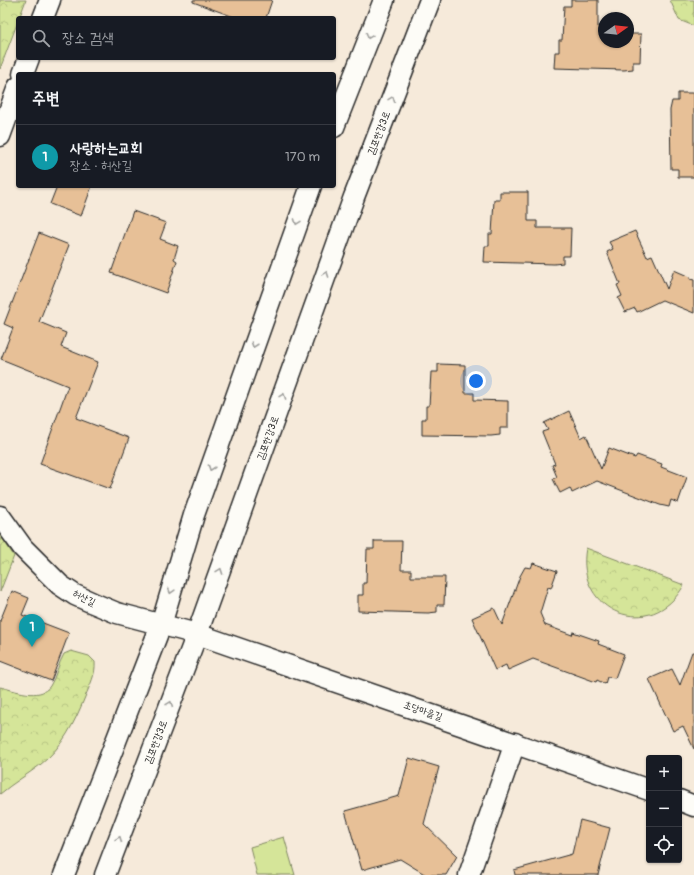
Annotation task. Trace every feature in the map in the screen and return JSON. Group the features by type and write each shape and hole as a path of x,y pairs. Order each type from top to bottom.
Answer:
{"street":[{"path":"44,16 50,0"},
{"path":"336,122 384,0"},
{"name":"김포한강3로","path":"105,875 197,634 354,197 430,0"},
{"path":"24,72 28,60"},
{"path":"0,136 16,92"},
{"path":"64,875 161,625 194,515 310,188"},
{"name":"허산길","path":"0,516 23,548 60,585 75,595 117,613 197,634"},
{"name":"초당마을길","path":"197,634 646,789"},
{"path":"469,875 515,743"},
{"path":"682,801 694,806"}],"green space":[{"path":"0,0 26,0 20,16 16,16 16,27 0,69"},
{"path":"670,0 694,0 694,26 679,20"},
{"path":"0,535 14,556 0,592"},
{"path":"586,548 684,585 670,603 654,613 636,616 618,613 603,604 592,589 585,571"},
{"path":"71,651 89,656 95,662 95,671 92,680 77,716 55,751 40,765 0,794 0,687 33,694 46,690 52,682 64,654"},
{"path":"284,837 295,875 257,875 250,847"}],"building":[{"path":"193,0 272,0 267,16 232,16 193,2"},
{"path":"571,0 598,0 598,48 634,48 634,34 641,34 640,62 633,62 633,69 624,70 554,68 555,52 559,52 559,40 562,40 564,6 571,6"},
{"path":"678,93 694,93 694,177 678,177 678,169 671,169 670,110 672,101 678,101"},
{"path":"56,188 91,188 81,216 50,204"},
{"path":"500,192 528,192 528,221 537,221 537,228 571,228 570,256 563,256 563,263 484,262 485,246 489,246 489,234 492,234 494,200 500,200"},
{"path":"133,211 166,223 160,239 178,246 174,259 177,261 166,293 111,273"},
{"path":"635,231 647,257 652,255 667,289 674,270 694,280 694,313 662,300 637,312 635,308 625,312 618,298 622,296 617,285 620,284 607,252 613,249 609,242"},
{"path":"39,233 69,245 39,322 66,333 61,347 98,362 76,418 129,438 110,489 40,464 68,386 1,359 13,328 4,324"},
{"path":"438,364 465,365 465,393 474,393 474,400 508,401 508,428 500,428 500,435 491,436 422,435 422,419 426,419 426,406 429,406 431,372 438,372"},
{"path":"569,411 581,438 586,435 601,469 609,448 635,458 637,455 662,464 661,467 687,477 678,503 671,500 669,507 660,505 597,481 572,493 570,488 560,493 553,479 557,477 552,465 555,464 542,432 548,430 544,423"},
{"path":"374,541 402,541 401,570 411,570 411,577 445,577 444,605 437,605 437,612 358,611 358,595 363,595 363,583 366,583 367,549 374,549"},
{"path":"533,563 557,571 551,588 548,587 540,613 545,625 572,635 573,632 599,641 598,644 624,654 615,678 607,677 605,684 597,680 596,682 533,659 508,670 506,665 495,670 472,618 494,608 502,625 520,576 525,567 531,568"},
{"path":"12,591 29,598 22,615 69,633 51,681 0,661 0,621"},
{"path":"692,652 694,652 694,749 683,726 673,731 649,679 672,669 680,685"},
{"path":"409,758 439,767 424,824 457,856 446,875 426,875 400,859 362,870 345,811 399,796"},
{"path":"580,820 610,828 598,875 515,875 514,870 572,854"}],"place":[{"name":"사랑하는교회","path":"32,647"}]}
